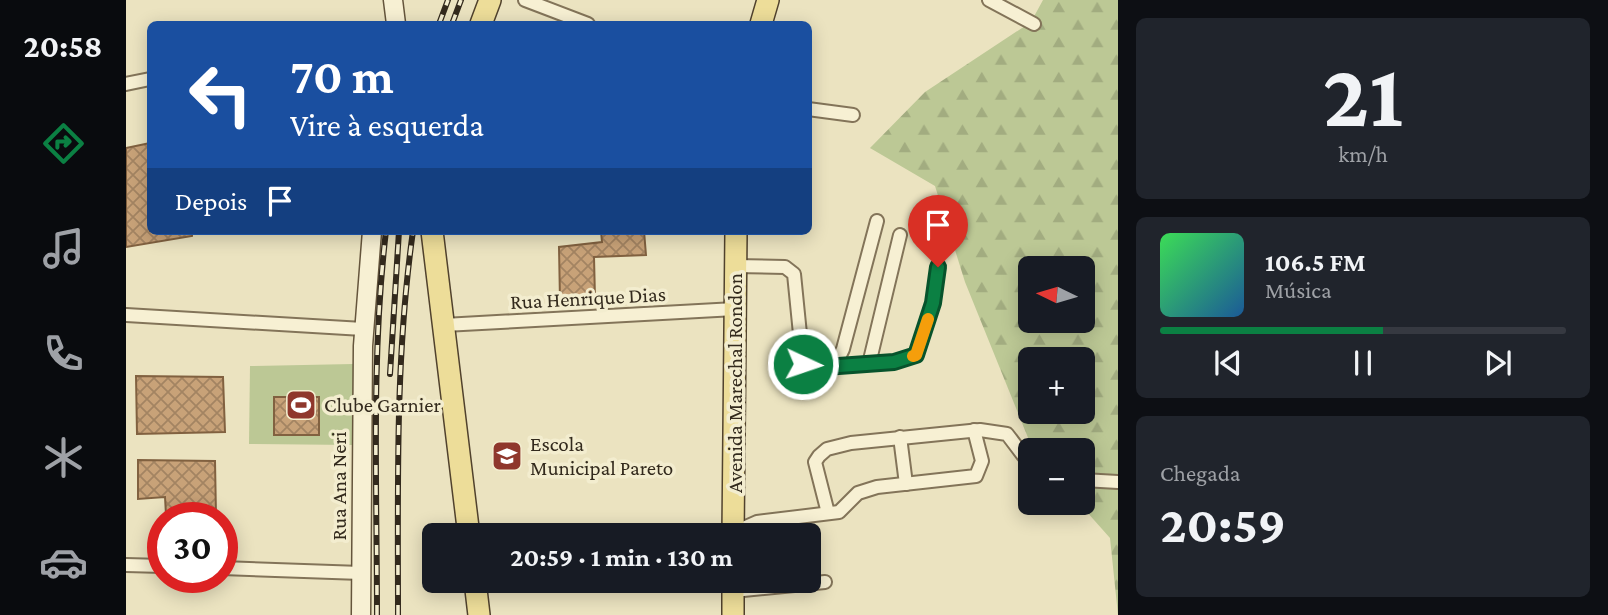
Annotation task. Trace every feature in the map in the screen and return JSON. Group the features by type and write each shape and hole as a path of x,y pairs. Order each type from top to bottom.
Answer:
{"main road":[{"path":"393,0 396,21"},
{"path":"482,21 490,0"},
{"path":"762,21 768,0"},
{"name":"Rua Ana Neri","path":"361,615 363,329 372,235"},
{"path":"433,235 467,523"},
{"name":"Avenida Marechal Rondon","path":"731,523 736,235"},
{"path":"476,593 479,615"},
{"path":"733,593 733,615"}],"street":[{"path":"525,0 580,21"},
{"path":"989,0 1034,24"},
{"path":"126,84 147,80"},
{"path":"812,110 853,115"},
{"path":"835,366 843,349 877,221"},
{"path":"869,364 900,235"},
{"path":"736,266 785,267 794,274 803,364 811,368 894,362 916,355 933,303 938,267"},
{"name":"Rua Henrique Dias","path":"444,325 735,309"},
{"path":"126,315 363,329"},
{"path":"755,523 839,512 858,493 877,487 976,476 982,461 974,430"},
{"path":"828,513 816,463 818,456 827,449 851,443 974,430 1007,434 1018,448"},
{"path":"900,437 906,484"},
{"path":"1095,481 1118,482"},
{"path":"126,565 147,566"},
{"path":"238,569 361,573"},
{"path":"821,582 825,582"}],"green space":[{"path":"1043,0 1118,0 1118,615 1110,538 1090,515 1095,515 1095,438 1028,438 1022,424 1095,424 1095,347 1018,347 1018,413 965,282 935,186 870,148 925,92 1031,22"},
{"name":"Clube Garnier","path":"353,364 353,445 249,444 250,366"}],"building":[{"path":"147,144 147,235 192,236 126,247 126,148"},
{"path":"601,235 644,235 646,255 594,257 595,298 560,301 559,247 602,242"},
{"path":"136,376 223,377 225,432 137,434"},
{"path":"274,397 319,397 319,435 274,435"},
{"path":"138,460 215,461 216,502 165,502 165,497 138,499"}],"railway":[{"path":"440,21 448,0"},
{"path":"453,21 461,0"},
{"path":"377,615 378,327 386,235"},
{"path":"390,374 399,235"},
{"path":"398,615 400,375 412,235"}],"slow traffic":[{"path":"913,356 916,355 928,319"}],"place":[{"name":"Clube Garnier","path":"301,405"},
{"name":"Escola Municipal Pareto","path":"507,456"}],"route":[{"path":"803,364 806,368 811,368 894,362 916,355 933,303 938,267"}]}
